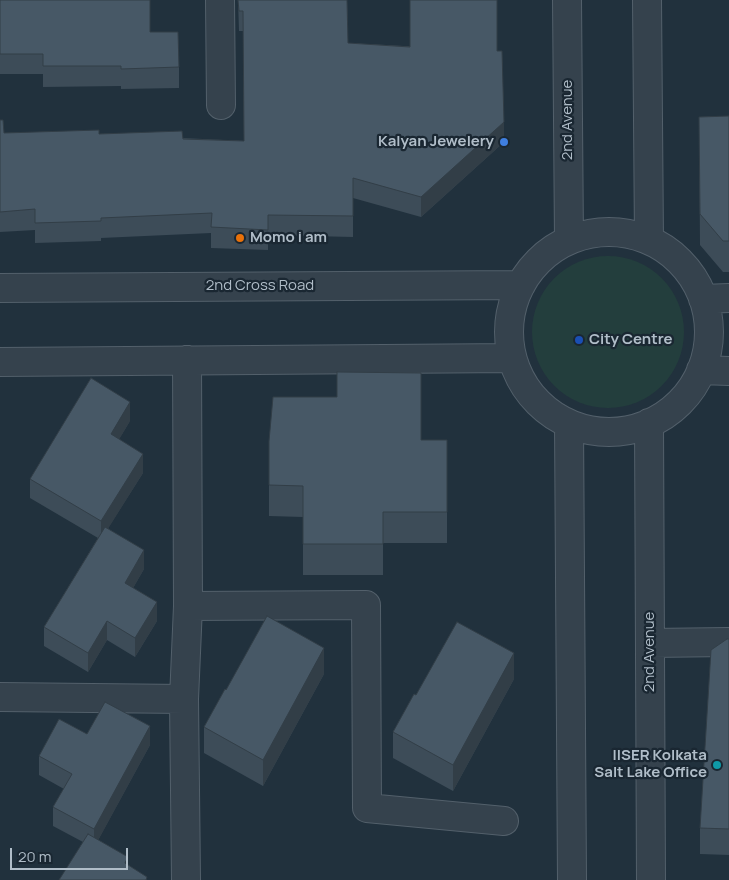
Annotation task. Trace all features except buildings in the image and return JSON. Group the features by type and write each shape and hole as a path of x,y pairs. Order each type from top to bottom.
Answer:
{"street":[{"path":"220,0 221,105"},
{"name":"2nd Avenue","path":"567,0 569,240"},
{"path":"647,0 649,240"},
{"path":"608,232 628,234 649,240 672,254 716,299 708,322 707,346 701,370 688,392 671,410 649,423 609,432 589,430 569,424 549,413 533,398 520,379 512,358 508,333 512,308 521,285 533,267 550,251 569,240 588,234 608,232"},
{"name":"2nd Cross Road","path":"0,288 521,285"},
{"path":"0,362 512,358"},
{"path":"186,880 184,699 188,606 187,360"},
{"path":"701,370 729,371"},
{"name":"2nd Avenue","path":"649,423 651,880"},
{"path":"569,424 572,880"},
{"path":"188,606 366,605 367,808 504,821"},
{"path":"650,643 729,642"},
{"path":"0,697 184,699"}],"green space":[{"path":"608,256 623,257 637,262 662,278 678,303 683,317 683,347 678,361 662,386 637,402 623,407 608,408 593,407 579,402 554,386 538,361 533,347 532,332 533,317 538,303 554,278 579,262 593,257"}],"place":[{"name":"Kalyan Jewelery","path":"504,142"},
{"name":"Momo i am","path":"240,238"},
{"name":"City Centre","path":"579,340"},
{"name":"IISER Kolkata Salt Lake Office","path":"717,765"}]}
